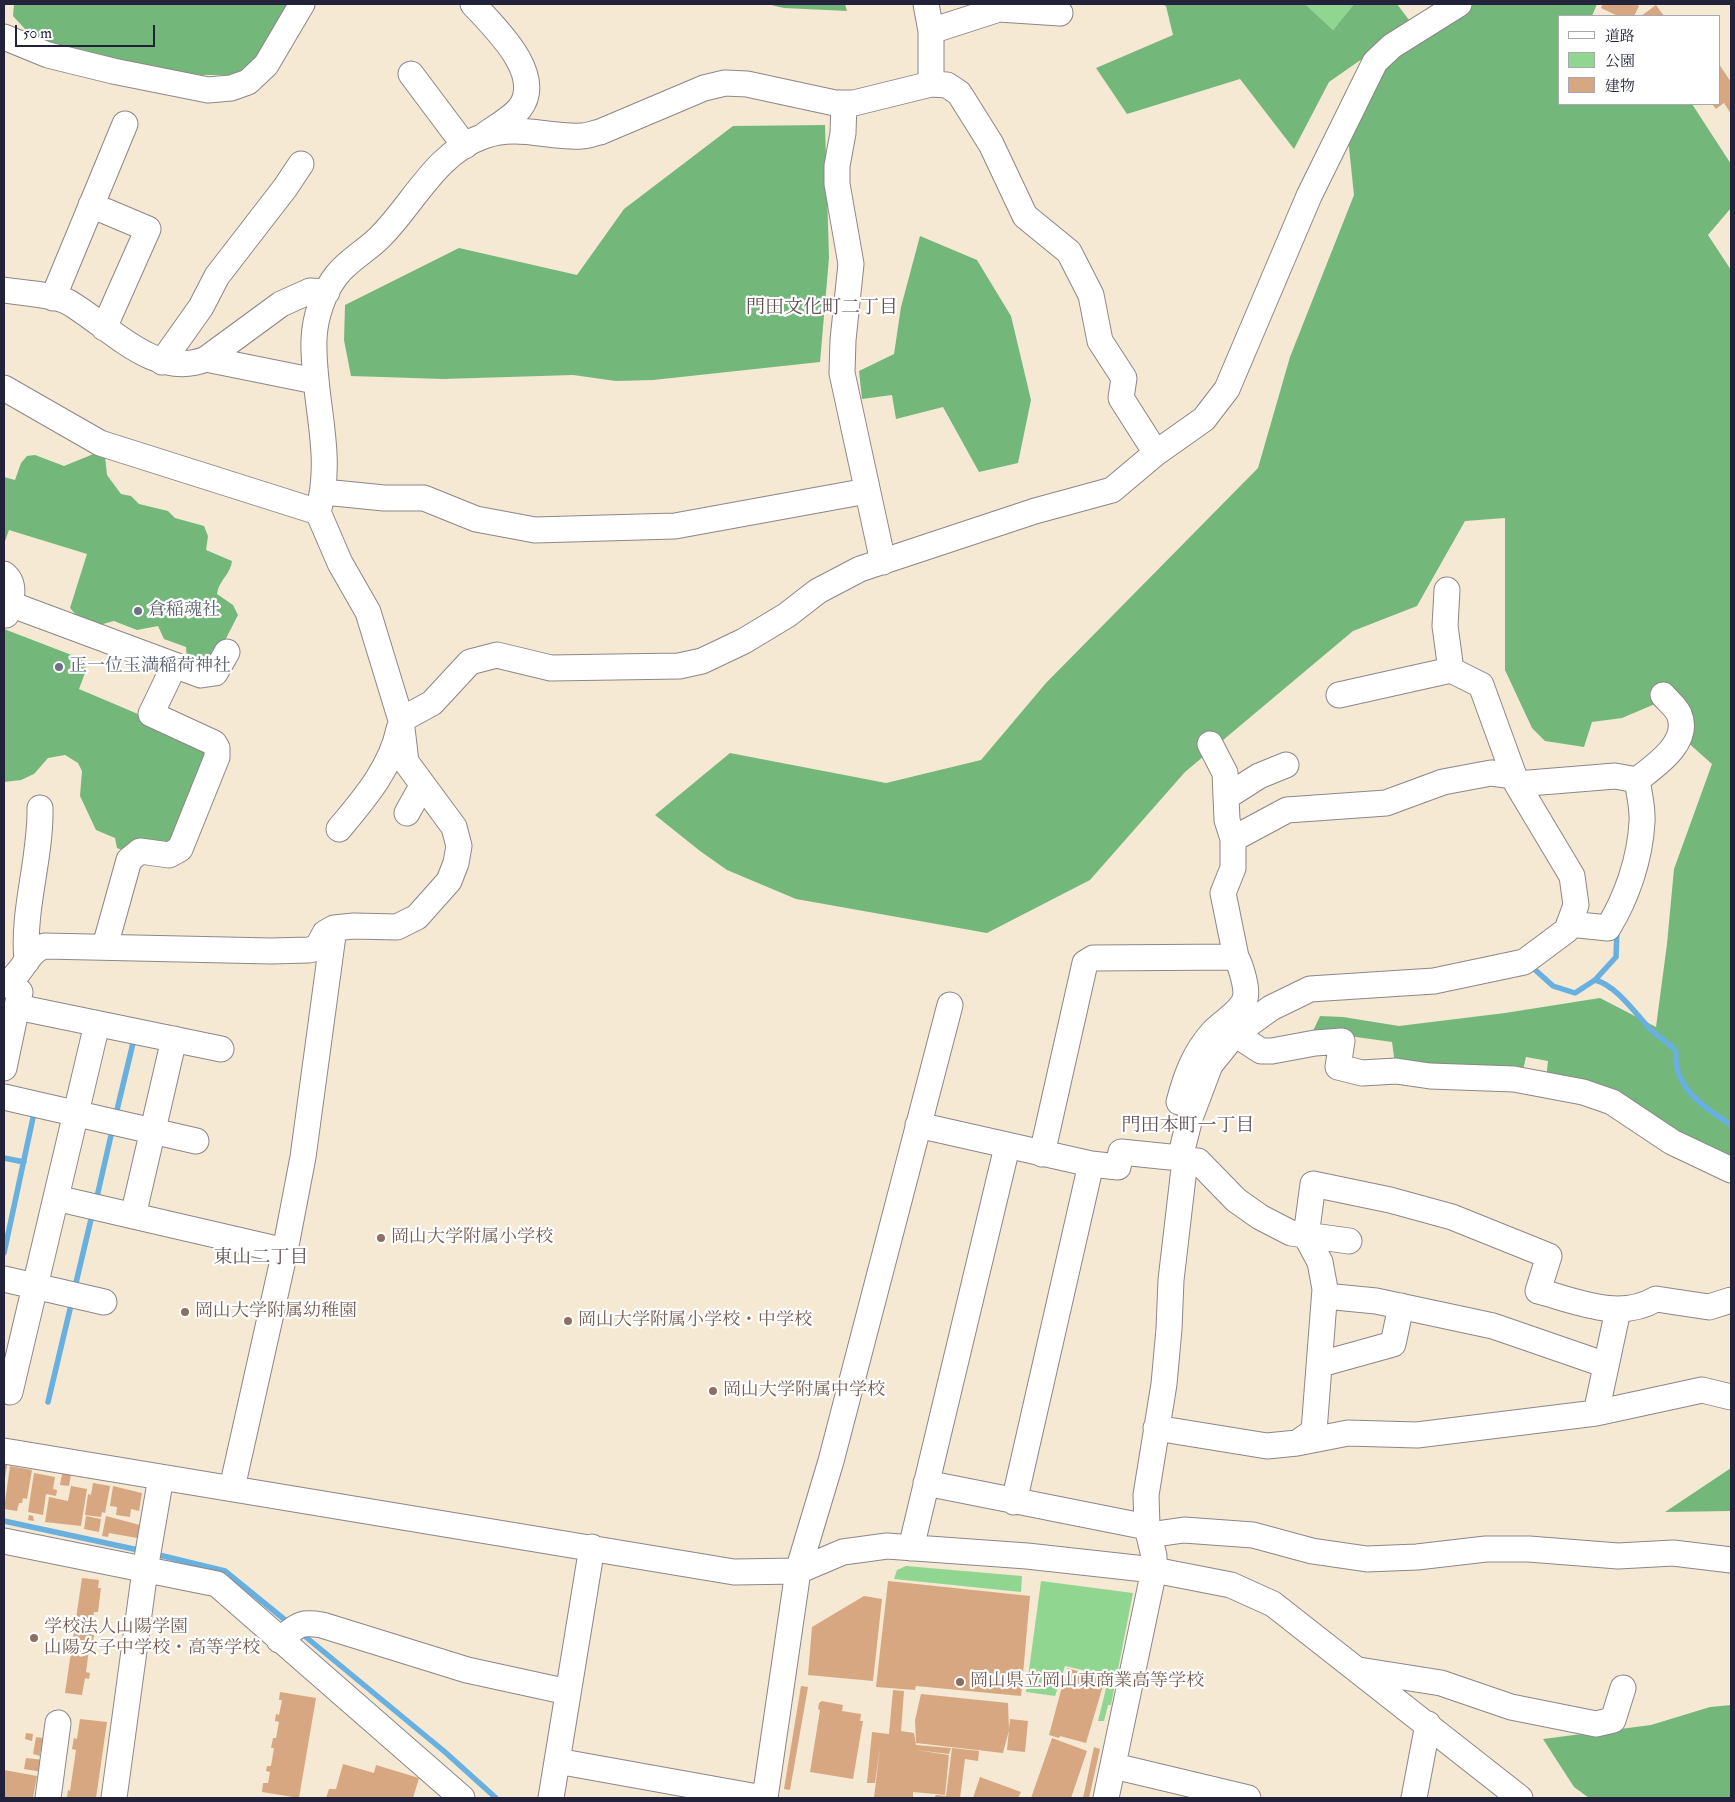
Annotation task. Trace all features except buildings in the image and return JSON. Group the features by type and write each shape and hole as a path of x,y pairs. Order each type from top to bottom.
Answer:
{"street":[{"path":"4,37 48,55 113,71 208,90 231,88 248,82 266,64 302,4"},
{"path":"4,985 16,977 25,963 42,946 309,950 317,948 325,933 334,928 354,926 384,928 404,925 417,917 450,881 458,854 456,833 406,762 401,720 368,612 340,563 321,502 323,419 315,381 314,338 319,312 326,292 337,274 380,238 425,182 450,156 475,141 519,109 525,98 526,81 521,64 504,38 473,4"},
{"path":"926,4 931,31 931,84"},
{"path":"339,829 361,804 388,762 395,746 401,720 432,703 470,662 496,655 551,668 679,666 702,661 744,641 787,615 818,591 860,569 1035,511 1112,490 1156,453 1204,419 1227,389 1309,196 1375,62 1392,46 1459,4"},
{"path":"931,31 999,9 1060,13"},
{"path":"411,74 475,141"},
{"path":"475,141 512,131 582,136 600,132 704,88 725,83 747,84 844,103 854,103 931,84 947,85 959,93 991,144 1025,216 1069,252 1091,295 1100,341 1124,378 1120,398 1156,453"},
{"path":"844,103 843,133 837,166 837,184 851,264 843,340 842,372 883,562"},
{"path":"53,298 125,124"},
{"path":"162,362 202,307 217,276 285,188 301,164"},
{"path":"91,205 148,229 104,328"},
{"path":"4,290 66,301 104,328 162,362 192,365 206,359 281,304 310,292 326,292"},
{"path":"206,359 315,381"},
{"path":"4,388 100,442 321,502 384,498 424,498 476,519 535,530 675,526 867,491"},
{"path":"4,574 8,578 12,589 6,614 198,674 211,674 220,667 227,652"},
{"path":"1447,590 1444,626 1451,670"},
{"path":"105,946 129,860 140,851 169,855 180,849 217,757 217,748 214,743 151,714 174,666"},
{"path":"1339,695 1451,670 1481,685 1516,780 1572,876 1576,905 1575,925"},
{"path":"1637,780 1666,755 1677,742 1682,726 1679,712 1663,696"},
{"path":"1184,1160 1166,1150 1190,1066 1213,1032 1243,1003 1246,996 1223,893 1233,868 1233,839 1227,820 1225,773 1210,744"},
{"path":"1226,797 1259,776 1286,765"},
{"path":"1233,839 1287,810 1386,803 1443,782 1491,773 1516,780 1615,776 1637,780"},
{"path":"1106,1798 1154,1570 1154,1556 1148,1531 1146,1495 1169,1328 1178,1201 1173,1190 1184,1160 1182,1150 1210,1065 1242,1038 1271,1008 1310,989 1434,981 1524,962 1575,925 1608,928 1622,905 1636,859 1642,821 1637,780"},
{"path":"407,813 422,786"},
{"path":"4,1068 25,963 25,939 40,832 40,808"},
{"path":"232,1488 285,1251 302,1157 334,928"},
{"path":"1042,1154 1085,964 1093,958 1236,958"},
{"path":"557,1761 764,1798 798,1571 830,1461 950,1005"},
{"path":"17,1007 221,1048"},
{"path":"10,1392 97,1024"},
{"path":"1242,1038 1261,1051 1342,1041 1338,1067 1362,1073 1396,1071 1430,1076 1514,1079 1583,1092 1612,1102 1672,1142 1731,1170"},
{"path":"133,1216 174,1039"},
{"path":"4,1097 196,1141"},
{"path":"918,1125 1006,1147 1091,1164 1118,1167 1122,1152 1198,1161 1236,1200 1260,1217 1291,1232 1306,1236 1349,1241"},
{"path":"910,1548 1006,1147"},
{"path":"1014,1502 1091,1164"},
{"path":"1298,1444 1314,1430 1316,1384 1321,1364 1325,1296 1320,1262 1306,1236 1313,1184 1390,1200 1452,1217 1549,1256 1538,1291 1608,1310 1646,1305 1656,1299 1710,1307 1731,1300"},
{"path":"56,1198 285,1251"},
{"path":"4,1279 104,1302"},
{"path":"1325,1296 1376,1300 1493,1326 1606,1365"},
{"path":"1321,1364 1393,1344 1401,1306"},
{"path":"1596,1413 1618,1310"},
{"path":"1156,1428 1267,1446 1298,1444 1348,1433 1417,1435 1596,1413 1702,1390 1731,1397"},
{"path":"4,1451 734,1572 798,1571 843,1552 887,1546 1027,1556 1154,1570 1231,1585 1273,1604 1520,1798"},
{"path":"114,1798 147,1560 161,1477"},
{"path":"926,1483 1148,1531 1184,1530 1254,1535 1312,1551 1367,1558 1417,1557 1486,1549 1528,1549 1618,1556 1674,1553 1731,1560"},
{"path":"4,1541 147,1560 216,1584 289,1632 462,1798"},
{"path":"551,1798 592,1547"},
{"path":"289,1632 306,1622 322,1625 466,1670 568,1692"},
{"path":"1359,1670 1441,1683 1511,1707 1596,1724 1613,1720 1623,1688"},
{"path":"48,1798 58,1723"},
{"path":"1414,1798 1428,1724"},
{"path":"1114,1766 1248,1798"}],"green space":[{"path":"14,4 292,4 269,45 243,75 201,75 142,67 37,42 13,16"},
{"path":"767,4 845,4 847,11 784,8"},
{"path":"1161,4 1305,4 1333,30 1354,4 1397,4 1412,24 1329,82 1294,149 1240,79 1127,114 1096,68 1173,35 1166,6"},
{"path":"1305,4 1354,4 1333,30"},
{"path":"1475,4 1597,4 1592,15 1558,15 1558,105 1693,105 1731,164 1731,208 1708,235 1731,270 1731,1165 1546,1080 1548,1061 1526,1057 1522,1075 1395,1064 1392,1042 1313,1031 1320,1016 1343,1017 1399,1026 1505,1013 1600,998 1656,1027 1667,944 1674,869 1712,764 1686,741 1655,704 1622,718 1592,722 1584,747 1545,741 1532,728 1505,670 1505,518 1465,521 1417,606 1353,631 1185,772 1090,880 987,933 796,899 727,870 655,815 730,753 886,783 981,760 1046,683 1258,468 1290,357 1354,195 1348,138 1382,64 1443,22"},
{"path":"825,125 829,258 820,362 653,380 616,381 573,375 443,379 351,376 344,340 345,305 459,248 577,275 624,209 733,126"},
{"path":"920,236 977,260 1011,316 1031,400 1018,463 979,472 943,407 896,419 892,395 862,399 859,371 894,354 901,307"},
{"path":"96,453 105,456 107,475 121,494 131,496 139,504 168,511 175,518 204,526 208,536 206,550 232,561 217,594 233,605 238,615 215,660 203,665 187,660 186,647 164,639 158,626 137,630 114,621 99,625 79,618 70,608 87,554 9,530 4,544 4,477 15,480 21,463 27,456 35,455 64,466"},
{"path":"4,629 82,659 86,662 85,673 79,689 145,717 207,749 179,841 122,850 117,848 115,838 96,830 80,796 82,771 78,763 65,755 48,758 34,774 21,780 4,782"},
{"path":"1731,1468 1731,1511 1665,1512"},
{"path":"906,1566 1022,1576 1021,1592 894,1579 897,1570"},
{"path":"1041,1581 1133,1593 1111,1705 1108,1705 1104,1721 1098,1721 1109,1676 1065,1666 1055,1696 1026,1692"},
{"path":"1731,1705 1731,1798 1589,1798 1574,1787 1543,1739 1651,1725 1710,1707"}],"waterway":[{"path":"1595,980 1616,957 1617,928"},
{"path":"1529,968 1532,967 1553,986 1575,993 1595,980 1603,983 1618,994 1650,1029 1676,1052 1676,1065 1680,1076 1692,1095 1731,1125"},
{"path":"116,1114 134,1039"},
{"path":"4,1253 34,1113"},
{"path":"96,1201 112,1131"},
{"path":"4,1158 24,1162"},
{"path":"75,1287 92,1215"},
{"path":"48,1402 71,1305"},
{"path":"4,1521 143,1551"},
{"path":"155,1554 225,1571 290,1624"},
{"path":"301,1633 445,1752 496,1798"}],"place":[{"name":"倉稲魂社","path":"138,611"},
{"name":"正一位玉満稲荷神社","path":"59,667"},
{"name":"岡山大学附属小学校","path":"381,1238"},
{"name":"岡山大学附属幼稚園","path":"185,1312"},
{"name":"岡山大学附属小学校・中学校","path":"568,1321"},
{"name":"岡山大学附属中学校","path":"713,1391"},
{"name":"学校法人山陽学園 山陽女子中学校・高等学校","path":"34,1638"},
{"name":"岡山県立岡山東商業高等学校","path":"960,1682"}],"district":[{"name":"門田文化町二丁目","path":"822,309"},
{"name":"門田本町一丁目","path":"1188,1127"},
{"name":"東山二丁目","path":"261,1259"}]}
